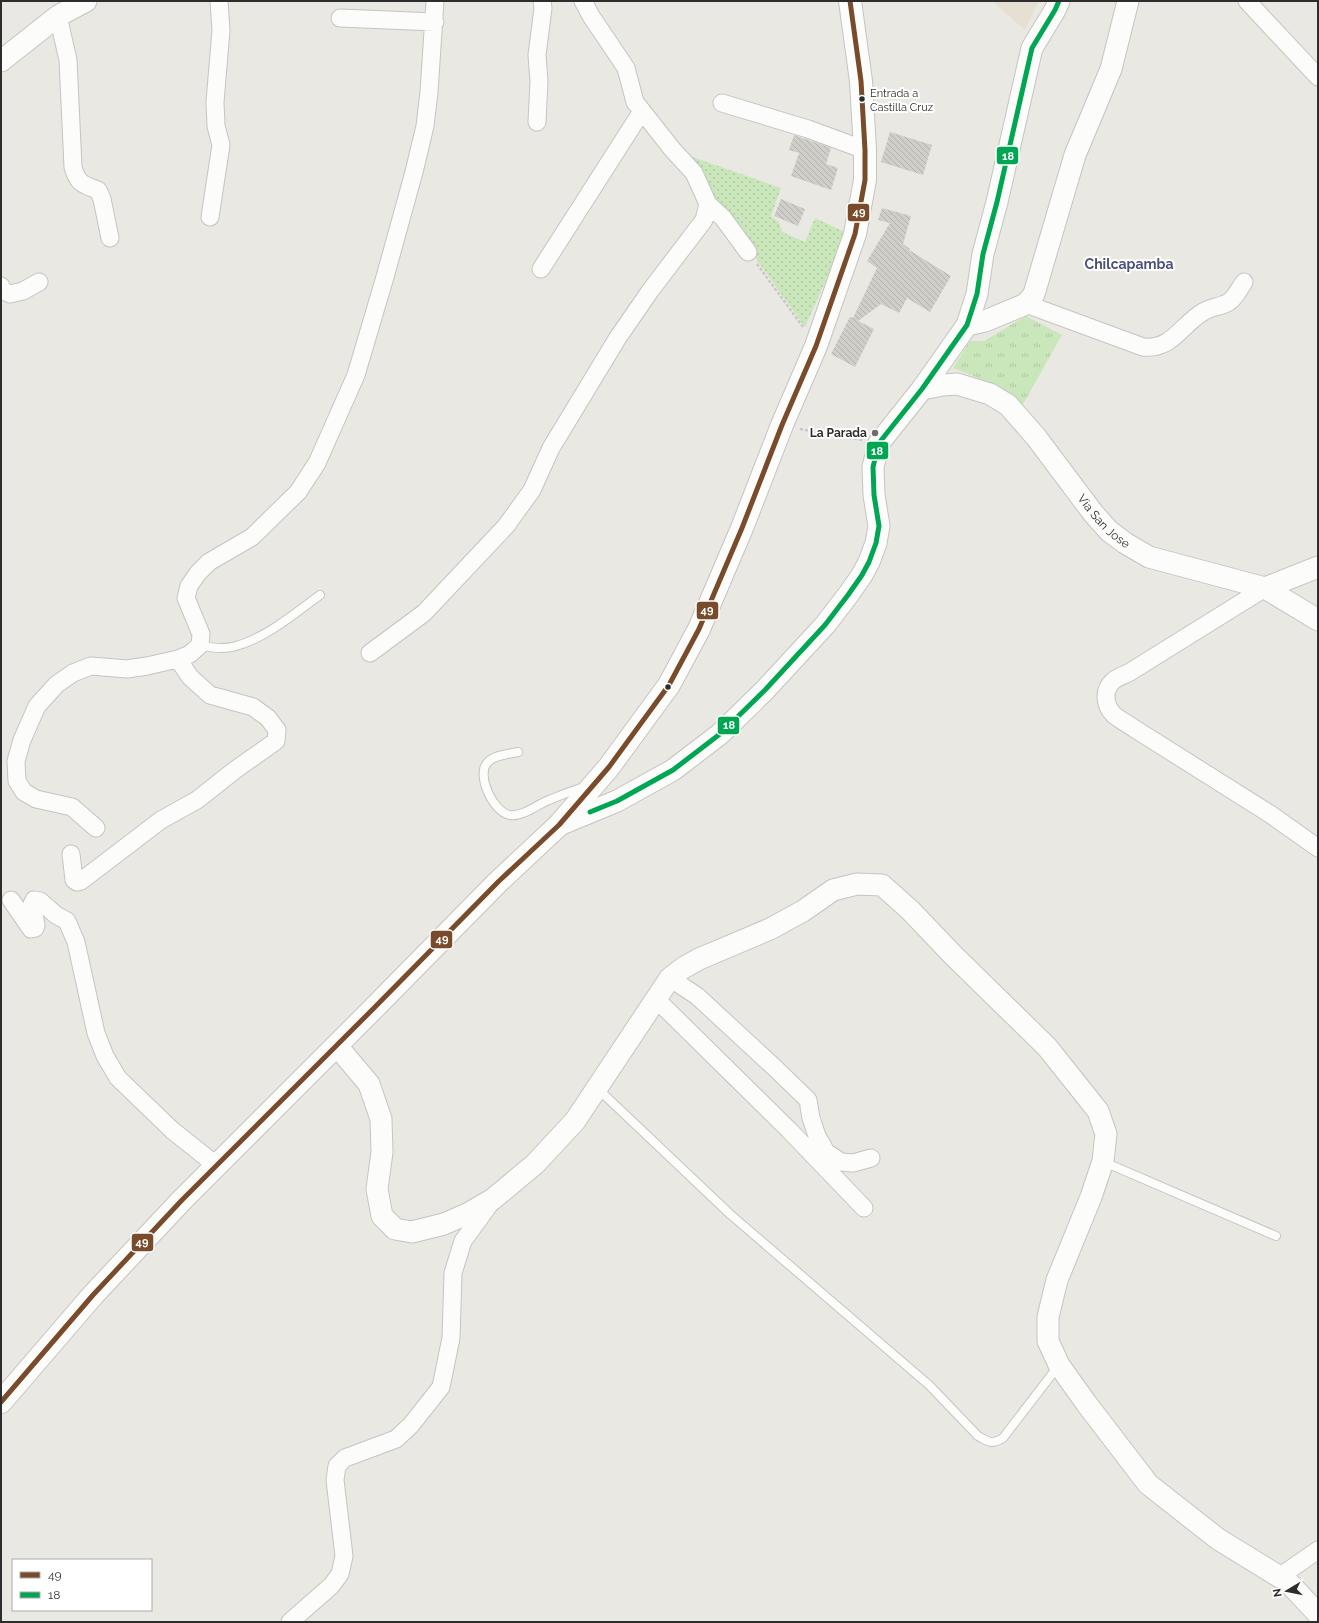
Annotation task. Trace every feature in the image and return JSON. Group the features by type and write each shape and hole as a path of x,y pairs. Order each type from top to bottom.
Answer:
{"main road":[{"path":"1,1402 93,1295 182,1200 337,1046 494,886 559,825 609,767 669,685 699,629 742,528 782,425 816,346 855,234 865,180 865,150 861,81 850,1"}],"street":[{"path":"1,61 58,16 85,1"},
{"path":"210,217 221,146 216,126 215,102 221,30 219,1"},
{"path":"96,828 72,807 36,799 24,792 17,781 16,761 29,724 38,706 57,684 73,673 91,666 127,669 163,663 190,654 200,645 201,634 186,598 189,586 198,573 209,562 252,537 298,492 317,463 356,375 406,202 424,126 430,92 436,1"},
{"path":"537,122 539,81 537,55 543,8 542,1"},
{"path":"583,1 590,16 626,68 635,102 672,149 694,173 708,204 723,218 748,252"},
{"path":"559,825 617,801 673,770 720,734 765,690 825,625 862,575 869,562 876,543 879,526 874,495 873,467 879,443 922,389 967,325 977,294 983,254 1003,179 1032,48 1059,1"},
{"path":"967,325 985,321 1026,304 1034,294 1075,156 1111,69 1128,1"},
{"path":"1247,1 1318,77"},
{"path":"58,16 68,60 73,167 76,177 84,185 98,190 102,199 110,238"},
{"path":"340,18 435,22"},
{"path":"722,103 808,129 865,150"},
{"path":"542,270 642,111"},
{"path":"370,653 424,613 506,526 532,490 551,448 617,339 650,291 704,220 708,204"},
{"path":"1,286 2,290 10,294 22,291 39,282"},
{"path":"1026,304 1143,347 1155,347 1170,341 1191,320 1204,310 1230,301 1244,282"},
{"name":"Via San Jose","path":"922,389 957,384 990,394 1008,405 1036,437 1093,513 1124,543 1149,557 1265,588 1318,620"},
{"path":"1318,567 1265,588 1130,672 1114,680 1107,688 1105,697 1107,706 1113,714 1270,814 1318,848"},
{"path":"71,854 74,880 81,881 161,820 197,800 235,770 276,741 277,730 268,718 253,706 210,695 190,677 178,659"},
{"path":"337,1046 369,1084 381,1119 382,1152 377,1189 382,1216 395,1229 412,1232 444,1224 469,1213 493,1199 535,1164 575,1122 670,978 683,968 699,959 770,929 802,911 833,890 857,884 882,885 910,910 953,955 1047,1047 1098,1111 1106,1134 1103,1161 1091,1196 1057,1280 1048,1316 1048,1341 1059,1365 1148,1484 1218,1539 1288,1582 1318,1614"},
{"path":"12,900 31,929 35,928 36,925 32,904 34,900 40,901 56,915 67,921 76,942 96,1033 105,1056 118,1078 172,1130 217,1166"},
{"path":"670,978 697,996 808,1100 811,1118 817,1136 826,1152 841,1162 853,1163 871,1158"},
{"path":"656,999 789,1130 864,1208"},
{"path":"290,1622 331,1586 340,1574 344,1556 335,1480 337,1466 345,1458 396,1439 411,1425 441,1387 451,1338 452,1273 463,1241 493,1199"},
{"path":"1280,1577 1318,1550"}],"lane":[{"path":"200,645 213,649 236,647 273,628 320,595"},
{"path":"518,752 500,756 487,762 483,772 488,793 499,808 509,815 520,814 548,800 596,782"},
{"path":"597,1088 731,1215 929,1385 978,1436 988,1442 994,1443 1003,1438 1059,1365"},
{"path":"1103,1161 1276,1236"}],"path":[{"path":"748,252 816,346"},
{"path":"782,425 818,433 879,443"}],"shaded area":[{"path":"992,1 1039,1 1025,30"}],"green space":[{"path":"692,157 781,188 771,216 779,222 782,232 805,242 815,218 847,233 805,327 711,196"},
{"path":"1026,316 1062,335 1022,406 986,381 953,368 970,341 984,341"}],"building":[{"path":"890,132 932,145 923,175 881,162"},
{"path":"794,135 831,148 826,164 838,168 831,190 791,176 799,153 789,150"},
{"path":"781,199 805,209 798,226 774,216"},
{"path":"882,208 911,216 903,244 910,249 909,250 951,276 930,312 907,298 899,313 881,304 858,321 874,329 855,367 831,354 850,317 853,318 877,268 867,261 890,223 878,220"}],"transit line":[{"name":"49","path":"1,1402 93,1295 182,1200 499,881 559,825 609,767 669,685 699,629 742,528 782,425 816,346 855,234 865,180 865,150 861,81 850,1"},
{"name":"18","path":"590,812 617,801 673,770 720,734 765,690 825,625 862,575 869,562 876,543 879,526 874,495 873,467 879,443 922,389 967,325 977,294 983,254 997,202 1032,48 1059,1"}],"place":[{"name":"Entrada a Castilla Cruz","path":"862,99"},
{"name":"La Parada","path":"875,433"}],"district":[{"name":"Chilcapamba","path":"1129,264"}]}
